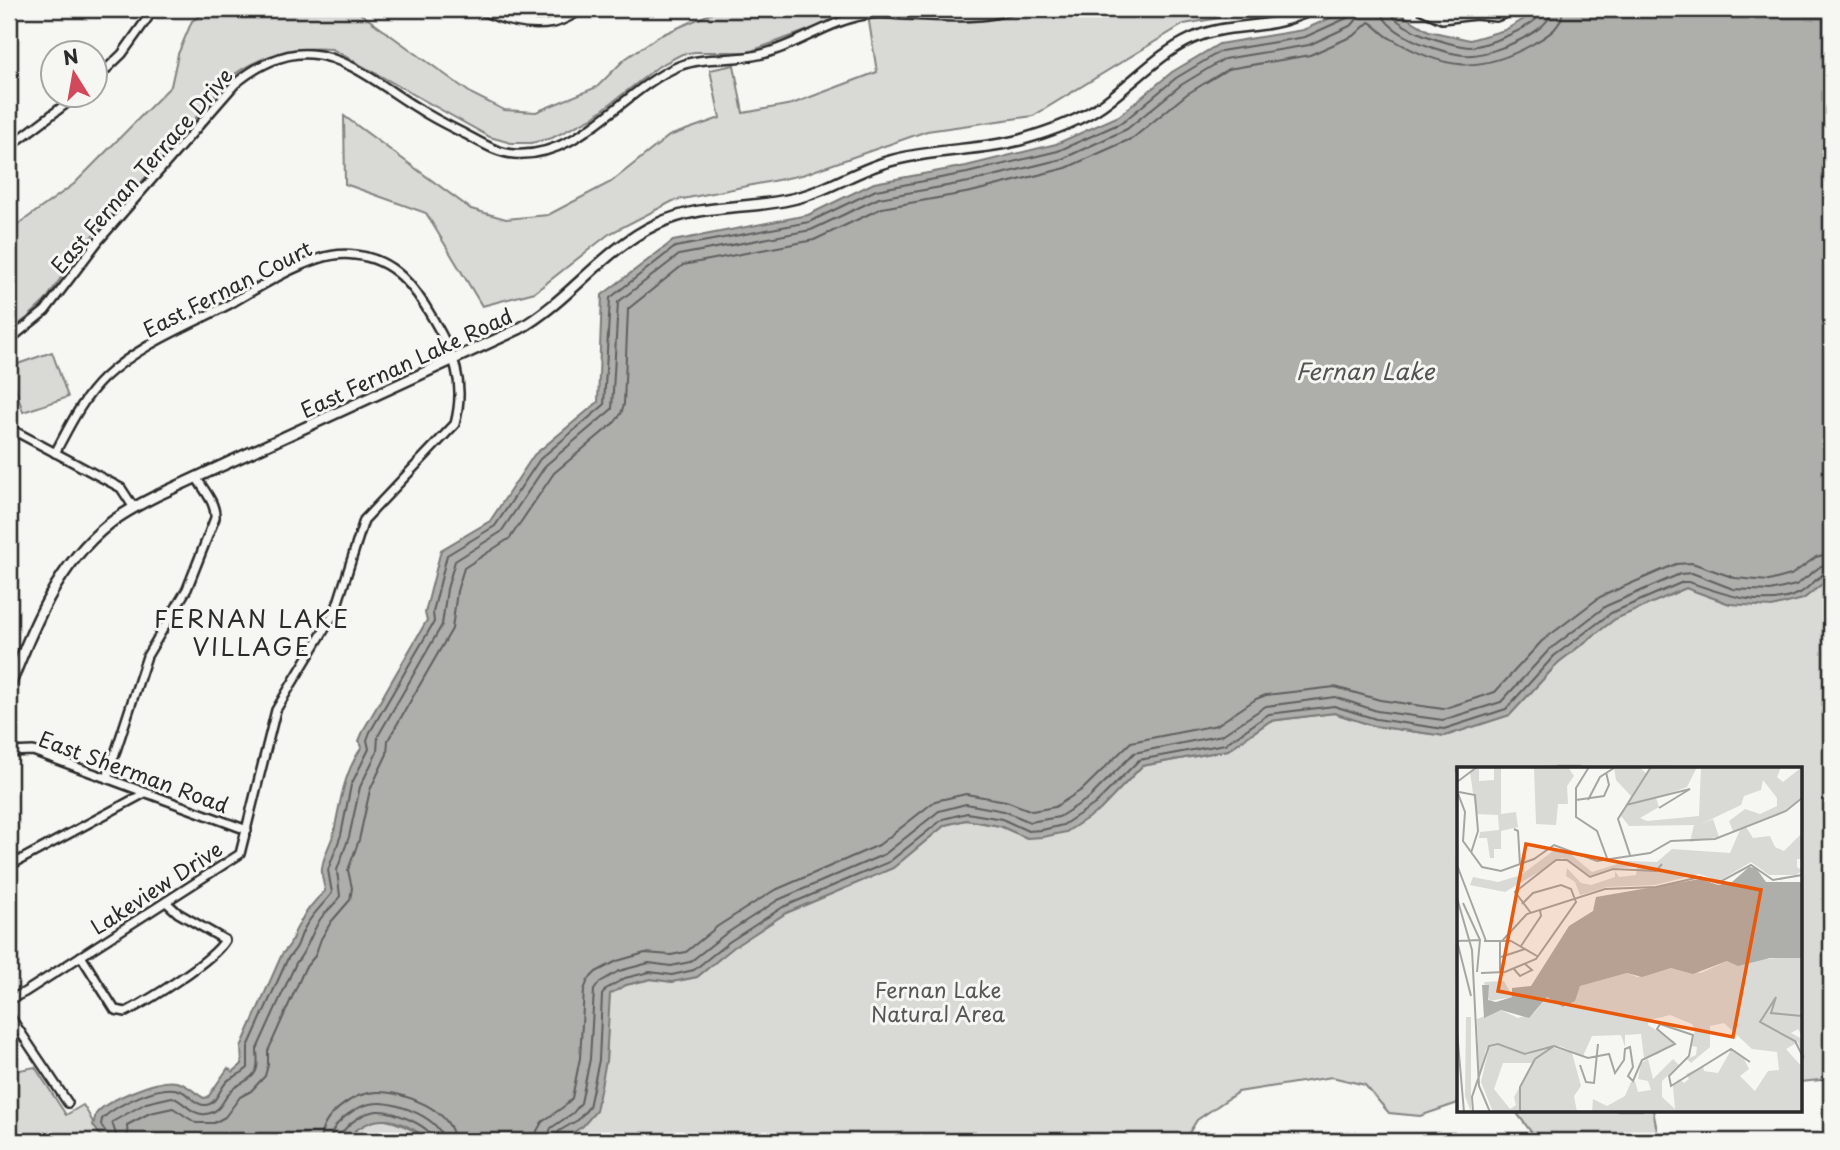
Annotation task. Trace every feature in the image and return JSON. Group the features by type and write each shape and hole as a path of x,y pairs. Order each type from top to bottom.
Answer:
{"street":[{"path":"108,68 122,54 154,9"},
{"path":"478,9 498,18 525,24 555,23 584,9"},
{"name":"East Fernan Terrace Drive","path":"9,340 45,310 99,240 235,84 260,67 287,56 302,53 326,56 367,76 420,110 484,144 504,152 527,153 542,151 573,138 602,120 664,73 690,62 761,55 839,23 872,13 954,17 1014,9"},
{"name":"East Fernan Lake Road","path":"9,688 25,646 62,575 107,526 134,508 197,477 531,322 614,250 658,224 688,212 713,207 793,199 891,160 931,152 996,145 1040,134 1101,106 1170,51 1190,39 1231,27 1282,21 1314,9"},
{"path":"1422,9 1442,18 1475,14 1496,16 1514,9"},
{"path":"9,147 61,108"},
{"name":"East Fernan Court","path":"55,453 87,398 102,380 126,360 320,258 343,254 359,255 373,259 401,274 421,296 455,359"},
{"name":"Lakeview Drive","path":"9,1000 240,854 276,710 335,612 364,520 455,424 458,414 458,386 455,359"},
{"path":"9,428 121,488 134,508"},
{"path":"107,778 147,656 187,589 215,518 212,501 197,477"},
{"name":"East Sherman Road","path":"9,752 33,751 247,830"},
{"path":"9,866 145,793"},
{"path":"81,956 115,1010 126,1012 145,1000 210,957 225,940 178,913 166,902"},
{"path":"9,1015 68,1103"}],"green space":[{"path":"212,9 354,9 472,94 504,110 536,112 597,87 625,59 659,36 721,9 866,9 748,52 682,54 659,66 592,118 552,138 531,143 511,143 490,137 332,49 304,49 264,58 227,80 157,165 82,247 45,301 9,331 9,231 74,184 171,86 178,54 192,21"},
{"path":"867,9 1272,9 1184,24 1033,116 927,131 802,175 673,201 609,234 535,292 482,306 426,213 345,184 344,116 471,209 506,219 548,215 611,182 669,136 720,118 710,70 734,65 743,113 792,104 877,72"},
{"path":"52,352 68,397 23,412 9,367"},
{"name":"Fernan Lake Natural Area","path":"1831,577 1831,1079 1801,1082 1801,767 1457,767 1457,1103 1420,1116 1389,1113 1365,1085 1332,1077 1238,1092 1197,1120 1184,1141 560,1141 583,1126 606,1061 609,994 626,985 651,979 672,982 697,977 733,947 786,913 893,868 945,825 966,820 1000,826 1027,838 1100,810 1142,766 1228,750 1270,721 1334,713 1374,726 1445,736 1510,715 1559,662 1615,619 1686,588 1730,604 1803,599"},
{"path":"35,1067 66,1115 83,1105 104,1141 9,1141 9,1072"},
{"path":"1516,1112 1653,1112 1659,1141 1538,1141"},
{"path":"377,1118 406,1126 431,1141 344,1141 359,1126"}],"water":[{"name":"Fernan Lake","path":"1351,9 1392,9 1429,31 1470,40 1505,30 1541,9 1831,9 1831,577 1803,599 1772,607 1730,604 1686,588 1615,619 1559,662 1510,715 1445,736 1374,726 1334,713 1270,721 1228,750 1142,766 1100,810 1066,832 1027,838 1000,826 966,820 945,825 893,868 786,913 734,947 697,977 672,982 651,979 626,985 610,994 606,1061 596,1111 583,1126 560,1141 431,1141 408,1126 386,1120 366,1124 344,1141 104,1141 93,1125 96,1114 110,1103 146,1087 168,1082 180,1083 204,1098 208,1097 228,1068 233,1072 242,1064 241,1047 282,954 307,911 325,891 322,874 325,854 334,832 347,777 362,747 359,741 427,620 425,613 441,550 490,521 534,455 598,402 602,295 673,241 808,215 874,183 966,166 1056,144 1119,116 1172,72 1219,44 1303,30"}],"district":[{"name":"FERNAN LAKE VILLAGE","path":"252,632"}]}
